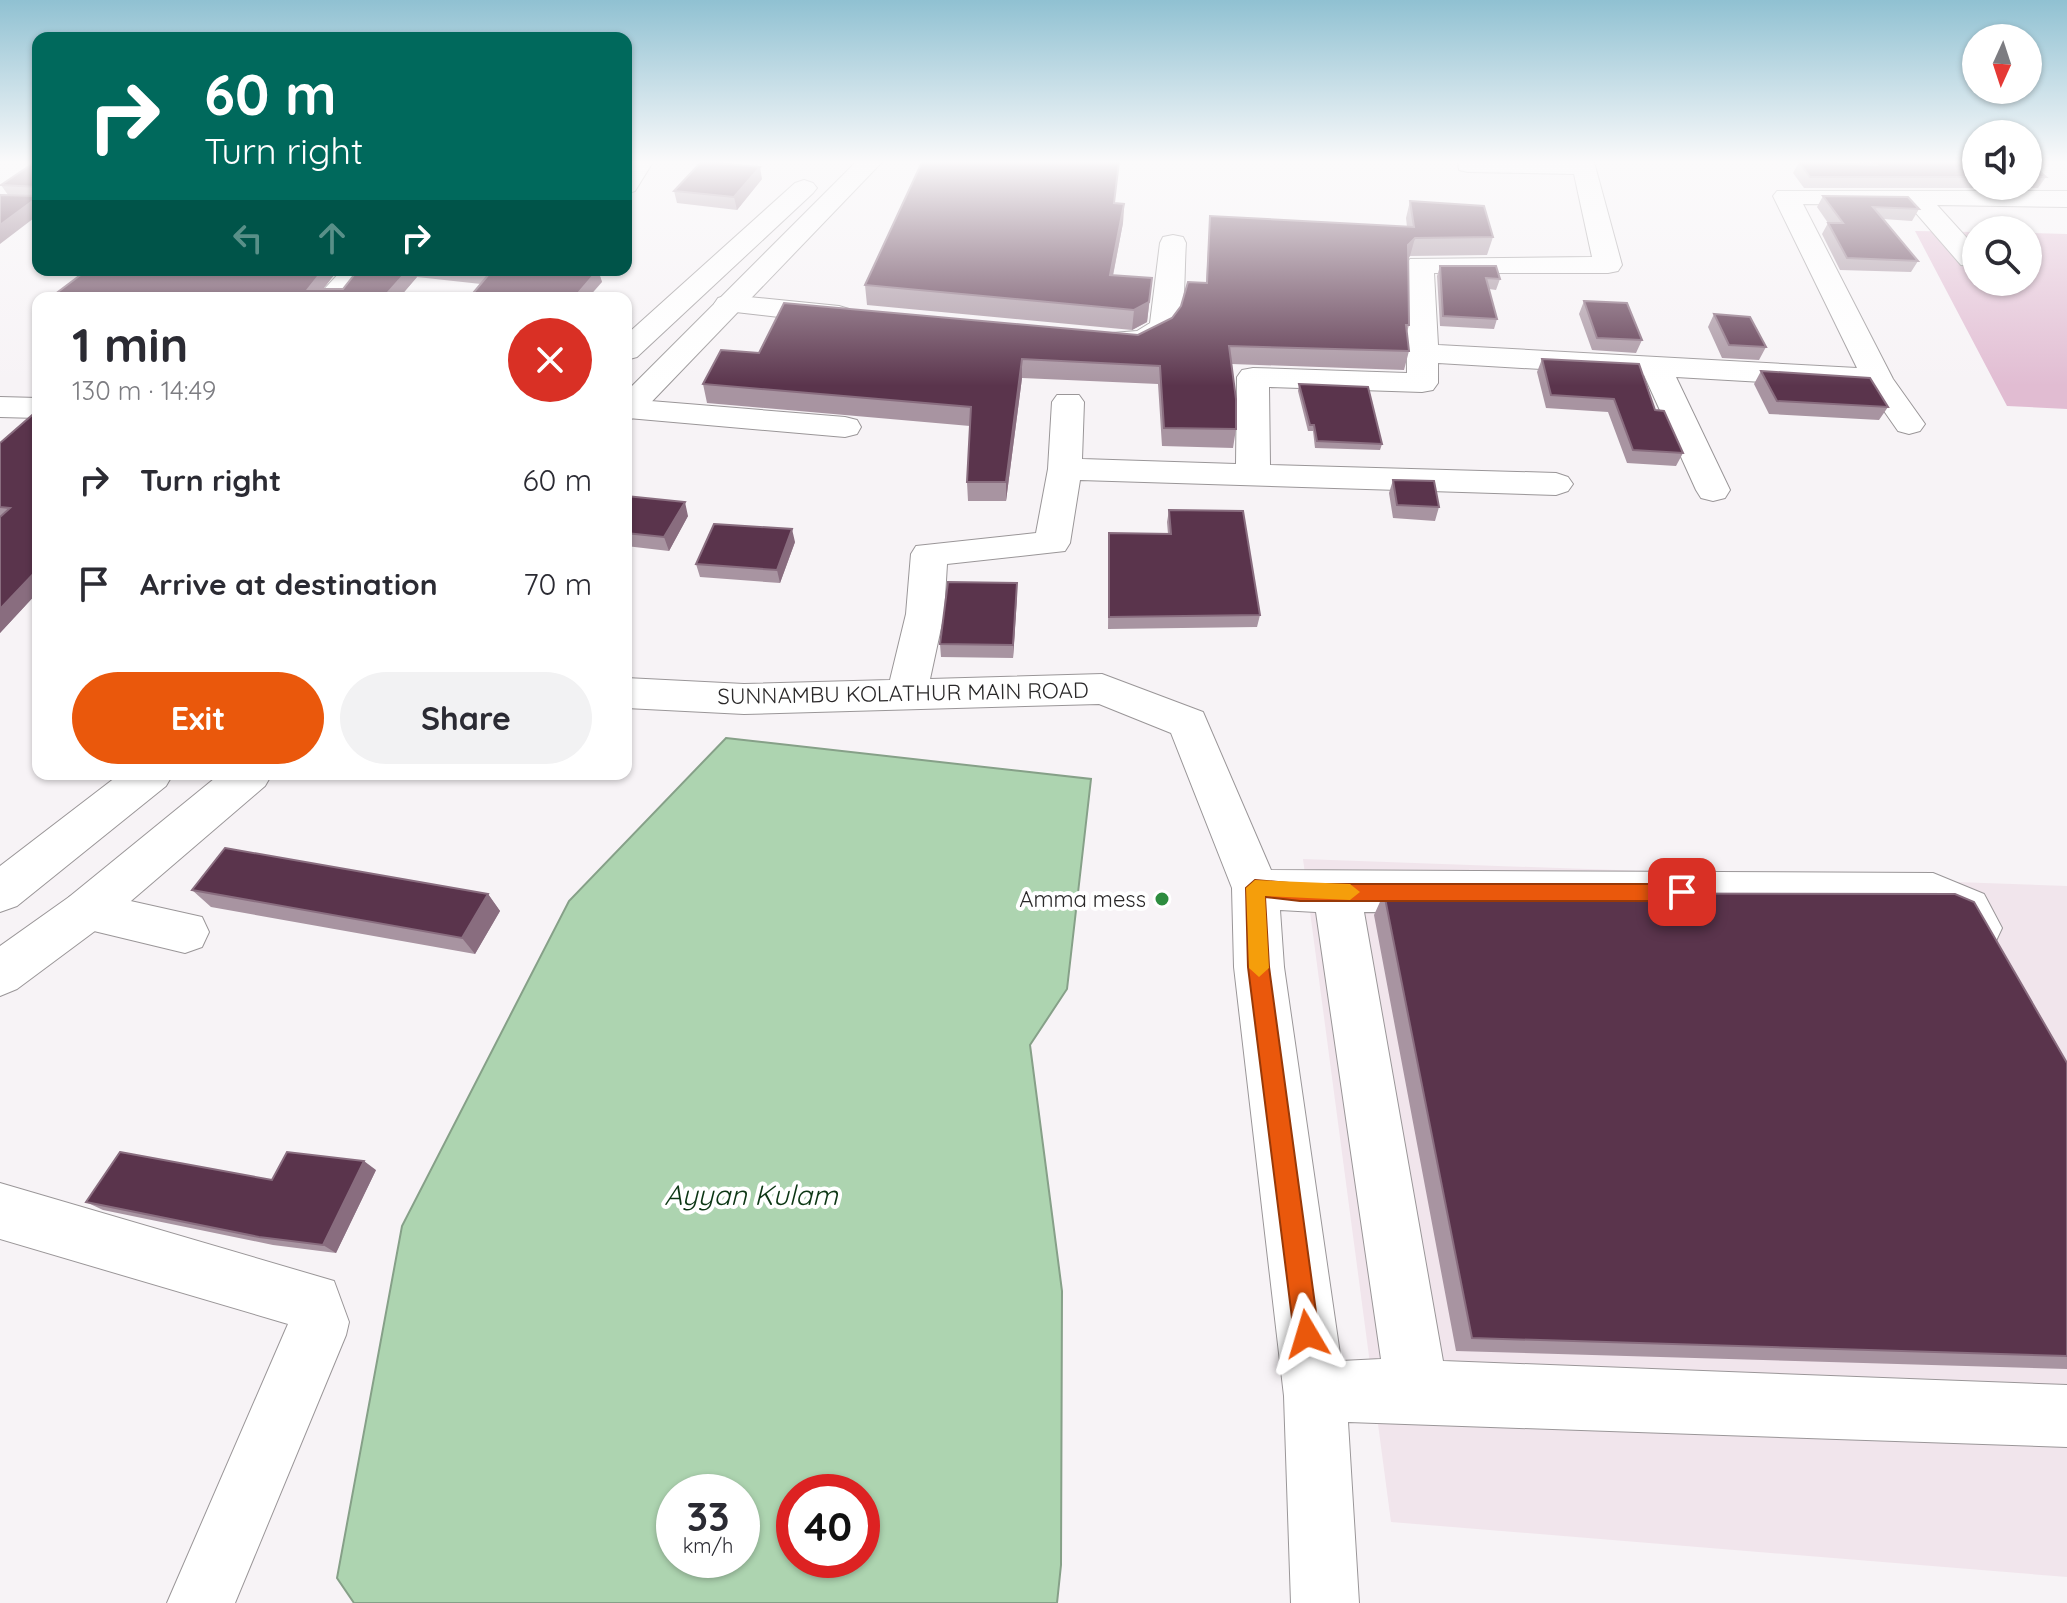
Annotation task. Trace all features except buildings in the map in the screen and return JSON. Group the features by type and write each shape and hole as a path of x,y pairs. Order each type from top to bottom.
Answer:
{"street":[{"path":"632,345 750,237"},
{"path":"632,404 795,237"},
{"path":"1253,475 1253,377 1422,383 1420,265 1608,265 1601,237"},
{"path":"1807,237 1878,379 1909,424"},
{"path":"1081,337 1136,342 1156,334 1164,326 1173,243"},
{"path":"336,292 352,276"},
{"path":"728,304 866,317"},
{"path":"1423,353 1878,379"},
{"path":"1656,367 1713,490"},
{"path":"907,693 925,614 929,554 1052,543 1065,469 1068,402"},
{"path":"0,407 32,408"},
{"path":"632,409 845,427"},
{"path":"1065,469 1556,484"},
{"name":"SUNNAMBU KOLATHUR MAIN ROAD","path":"632,693 744,699 1102,689 1188,723 1255,888 1259,967 1315,1396 1325,1603"},
{"path":"0,892 143,780"},
{"path":"0,974 86,911 243,780"},
{"path":"1255,888 1337,892 1933,893 1967,908 1998,962"},
{"path":"1337,892 1417,1391"},
{"path":"86,911 185,932"},
{"path":"0,1211 313,1302 318,1310 316,1335 201,1603"},
{"path":"1315,1396 1360,1389 2067,1416"}],"shaded area":[{"path":"1918,237 1962,237 1962,296 2042,296 2042,237 2067,237 2067,409 2007,406"},
{"path":"1303,859 2067,886 2067,1577 1391,1522"}],"water":[{"name":"Ayyan Kulam","path":"726,738 1091,779 1067,989 1030,1045 1062,1291 1061,1565 1057,1603 354,1603 337,1578 402,1226 569,901"}],"slow traffic":[{"path":"1259,968 1255,888 1350,892"}],"place":[{"name":"Amma mess","path":"1162,899"}],"route":[{"path":"1307,1334 1259,967 1255,888 1300,892 1682,892"}]}
